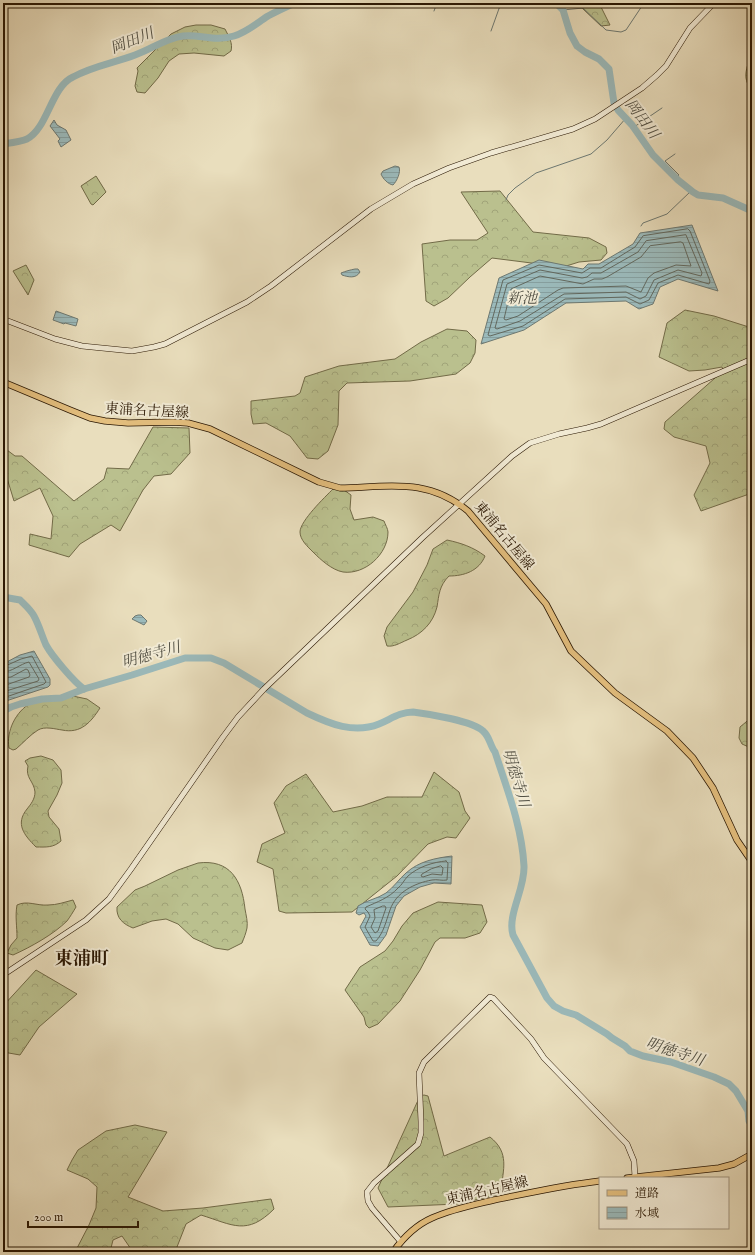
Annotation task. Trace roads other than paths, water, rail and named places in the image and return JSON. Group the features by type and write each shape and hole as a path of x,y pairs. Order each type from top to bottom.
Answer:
{"main road":[{"name":"東浦名古屋線","path":"3,382 90,418 105,422 173,422 210,429 319,482 331,486 340,488 401,486 421,487 448,496 468,511 546,604 571,651 615,693 668,731 694,758 717,796 737,840 752,862"},
{"path":"635,1177 719,1168 734,1164 752,1154"},
{"name":"東浦名古屋線","path":"393,1252 401,1242 419,1226 431,1218 449,1211 541,1190 599,1181"}],"street":[{"path":"3,319 55,339 82,346 132,350 154,348 165,344 247,302 271,286 364,214 387,198 413,184 470,160 577,128 594,119 647,84 662,70 690,28 714,3"},
{"path":"3,975 86,920 108,899 238,717 266,688 422,538 512,456 530,443 601,424 752,359"},
{"path":"401,1242 372,1208 368,1201 368,1192 374,1183 418,1144 421,1133 419,1073 424,1062 490,996 531,1038 544,1058 627,1144 634,1161 635,1177"}],"water":[{"path":"54,120 57,125 66,130 71,140 61,147 58,141 60,139 50,126"},
{"path":"395,166 399,167 399,174 393,185 389,184 381,174 383,171"},
{"name":"新池","path":"692,225 718,291 678,279 660,287 653,304 639,309 626,301 566,303 524,330 481,344 499,278 539,260 583,269 588,264 599,264 633,244 640,233"},
{"path":"358,269 360,272 354,277 344,276 341,273 348,271"},
{"path":"56,311 78,319 76,326 53,320"},
{"path":"138,615 141,615 147,621 144,625 132,619"},
{"path":"34,651 50,679 50,685 48,687 3,702 3,664 20,655"},
{"path":"452,856 451,884 434,883 420,887 404,896 396,906 386,935 378,946 370,945 360,927 366,916 364,913 359,915 356,913 358,906 386,893 406,873 416,866 434,859"}],"waterway":[{"name":"岡田川","path":"3,144 24,140 34,134 40,126 59,89 66,82 81,73 135,55 177,37 189,36 227,38 234,36 248,30 271,14 295,3"},
{"path":"434,11 437,3"},
{"path":"491,31 501,3"},
{"name":"岡田川","path":"556,3 563,10 570,33 577,46 599,59 609,69 614,103 618,110 632,125 653,155 678,180 698,195 723,198 752,211"},
{"path":"563,10 583,8 606,30 621,32 626,30 644,3"},
{"path":"634,127 662,108"},
{"path":"506,200 508,195 515,188 536,173 591,154 607,140 626,118"},
{"path":"675,154 665,161 679,175 676,178"},
{"path":"641,226 643,223 667,214 691,191"},
{"name":"明徳寺川","path":"3,597 20,600 30,610 36,619 49,650 69,675 84,689"},
{"name":"明徳寺川","path":"3,711 20,704 42,699 61,698 84,689 185,658 211,658 224,663 307,713 333,724 351,728 370,727 400,714 413,712 450,718 478,727 485,733 495,752 513,808 523,851 524,875 512,919 513,935 547,998 554,1006 563,1011 576,1015 607,1034 630,1051 643,1056 671,1062 714,1077 729,1084 736,1091 748,1111 749,1121 752,1126"}],"district":[{"name":"東浦町","path":"82,959"}]}
